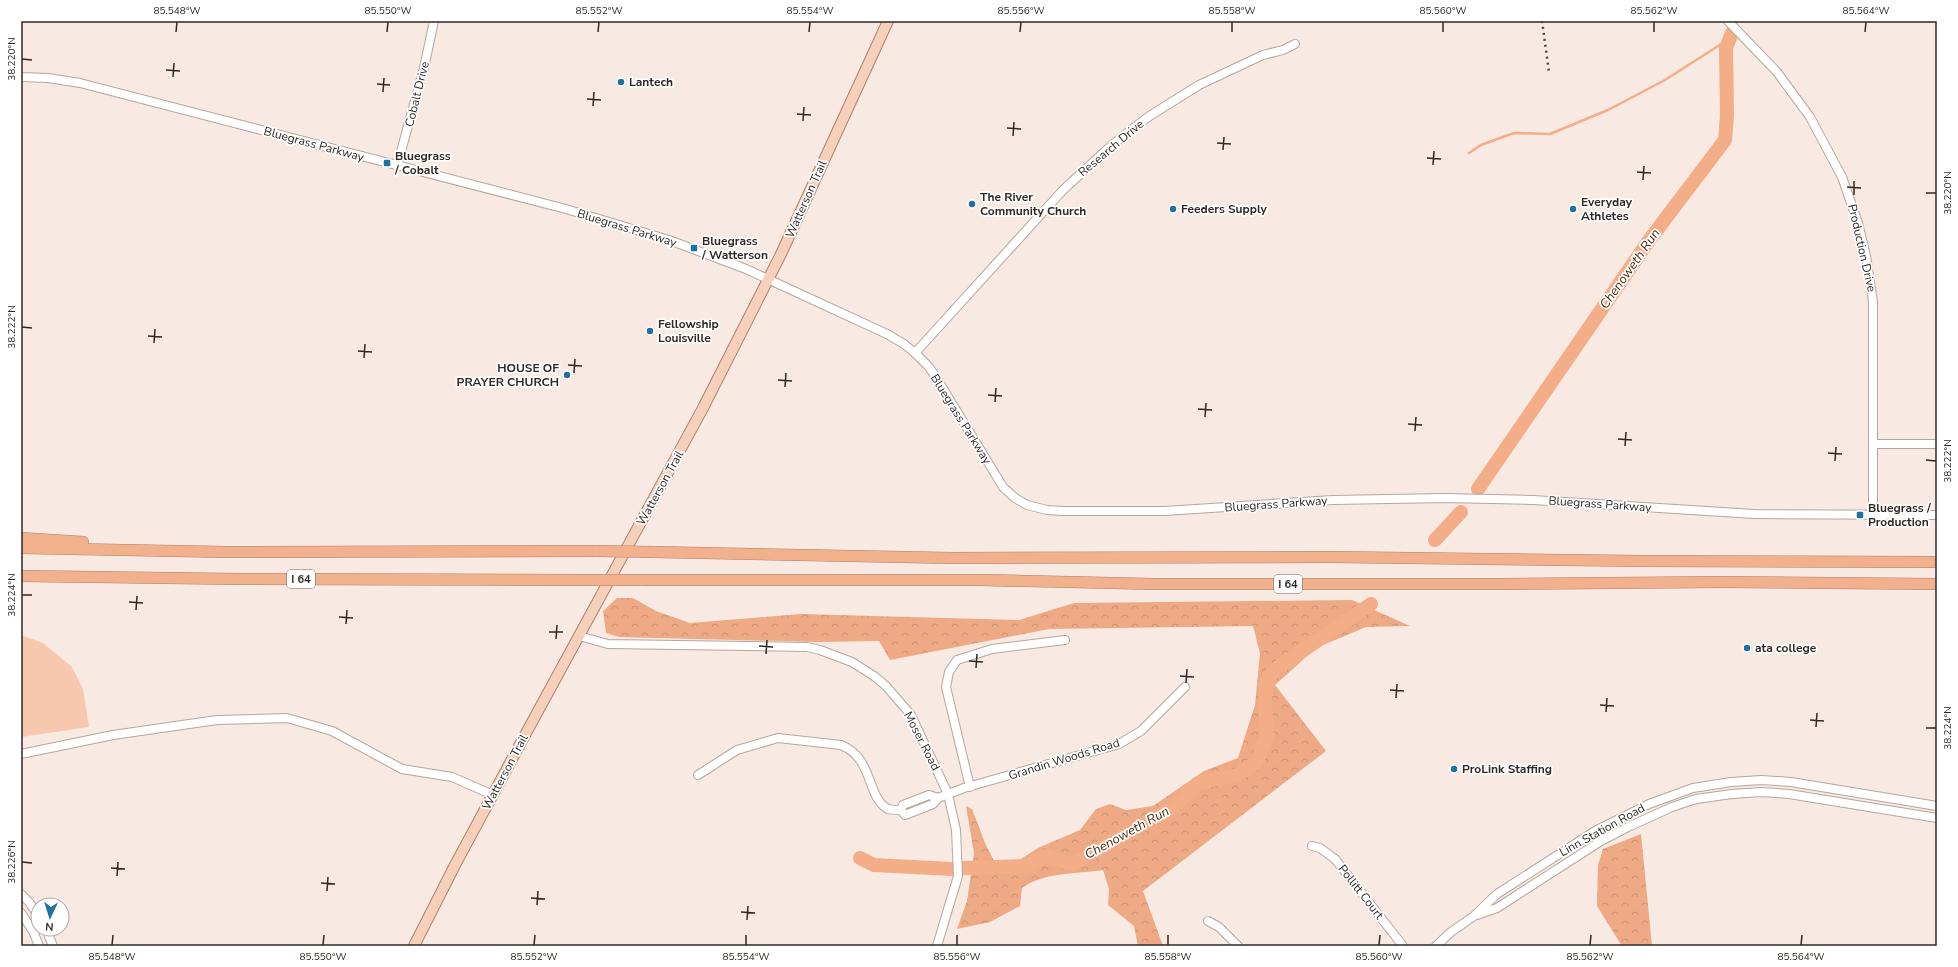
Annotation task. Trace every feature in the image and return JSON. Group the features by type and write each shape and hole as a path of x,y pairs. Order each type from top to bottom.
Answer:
{"highway":[{"path":"21,538 226,552"},
{"name":"I 64","path":"21,548 226,552 597,551 952,558 1330,557 1643,561 1937,562"},
{"name":"I 64","path":"21,576 240,579 980,580 1154,584 1502,584 1723,582 1937,584"}],"main road":[{"name":"Watterson Trail","path":"414,946 493,795 686,441 768,280 888,21"}],"street":[{"name":"Cobalt Drive","path":"397,166 434,21"},
{"name":"Production Drive","path":"1728,21 1777,72 1805,110 1826,145 1852,201 1866,256 1873,302 1873,515"},
{"name":"Research Drive","path":"915,353 1063,190 1112,145 1148,116 1199,85 1263,55 1282,50 1295,44"},
{"name":"Bluegrass Parkway","path":"21,77 48,78 80,83 397,166 642,231 694,248 746,269 887,334 904,344 929,367 1003,487 1020,501 1047,510 1165,511 1340,500 1445,498 1541,500 1754,514 1937,515"},
{"path":"1873,444 1937,444"},
{"name":"Moser Road","path":"580,636 608,644 798,646 820,650 847,660 864,669 880,681 911,715 948,794 956,830 958,876 936,946"},
{"path":"970,786 946,687 949,672 953,665 957,660 992,650 1065,640"},
{"name":"Grandin Woods Road","path":"698,774 737,750 778,738 842,745 851,748 864,764 879,802 890,810 901,810 903,805 928,795 938,798 970,786 1119,744 1141,730 1185,687"},
{"path":"21,754 113,735 217,720 287,718 332,731 402,769 452,777 493,795"},
{"name":"Linn Station Road","path":"1436,946 1451,932 1474,916 1497,894 1595,831 1649,804 1693,788 1746,781 1791,782 1937,806"},
{"name":"Linn Station Road","path":"1474,916 1497,908 1592,847 1628,827 1672,807 1696,800 1732,794 1762,792 1789,794 1937,818"},
{"name":"Pollitt Court","path":"1312,846 1320,848 1335,860 1403,946"},
{"path":"21,894 30,903"},
{"path":"21,913 33,931 39,946"},
{"path":"1208,921 1224,931 1238,946"}],"green space":[{"path":"617,598 633,598 656,611 690,623 801,614 1019,620 1074,603 1352,600 1410,626 1366,627 1316,648 1275,685 1326,751 1143,891 1163,946 1138,946 1134,926 1108,905 1109,889 1103,870 1061,874 1040,879 1022,888 1020,906 990,922 957,929 967,901 974,853 966,806 972,809 985,843 994,861 1016,862 1038,848 1080,830 1096,809 1110,804 1126,810 1153,806 1204,771 1238,758 1255,705 1260,653 1253,626 1049,629 890,660 879,641 819,642 619,637 606,633 603,611"},
{"path":"1641,834 1652,946 1622,946 1597,906 1598,865 1603,849"}],"shaded area":[{"path":"21,635 43,643 72,667 83,689 89,727 21,737"}],"waterway":[{"name":"Chenoweth Run","path":"1478,489 1650,239 1725,140 1727,115 1726,48 1732,33"},
{"path":"1469,153 1481,145 1514,133 1550,134 1608,110 1665,80 1729,39"},
{"name":"Chenoweth Run","path":"1435,540 1461,512"},
{"name":"Chenoweth Run","path":"965,868 1027,866 1046,856 1072,864 1173,808 1198,783 1237,775 1257,762 1267,735 1265,704 1266,685 1273,671 1371,604"},
{"name":"Chenoweth Run","path":"860,858 874,865 951,869"}],"railway":[{"path":"1542,21 1549,72"}],"place":[{"name":"Lantech","path":"621,82"},
{"name":"Bluegrass / Cobalt","path":"387,163"},
{"name":"The River Community Church","path":"972,204"},
{"name":"Feeders Supply","path":"1173,209"},
{"name":"Everyday Athletes","path":"1573,209"},
{"name":"Bluegrass / Watterson","path":"694,248"},
{"name":"Fellowship Louisville","path":"650,331"},
{"name":"HOUSE OF PRAYER CHURCH","path":"567,375"},
{"name":"Bluegrass / Production","path":"1860,515"},
{"name":"ata college","path":"1747,648"},
{"name":"ProLink Staffing","path":"1454,769"}]}
